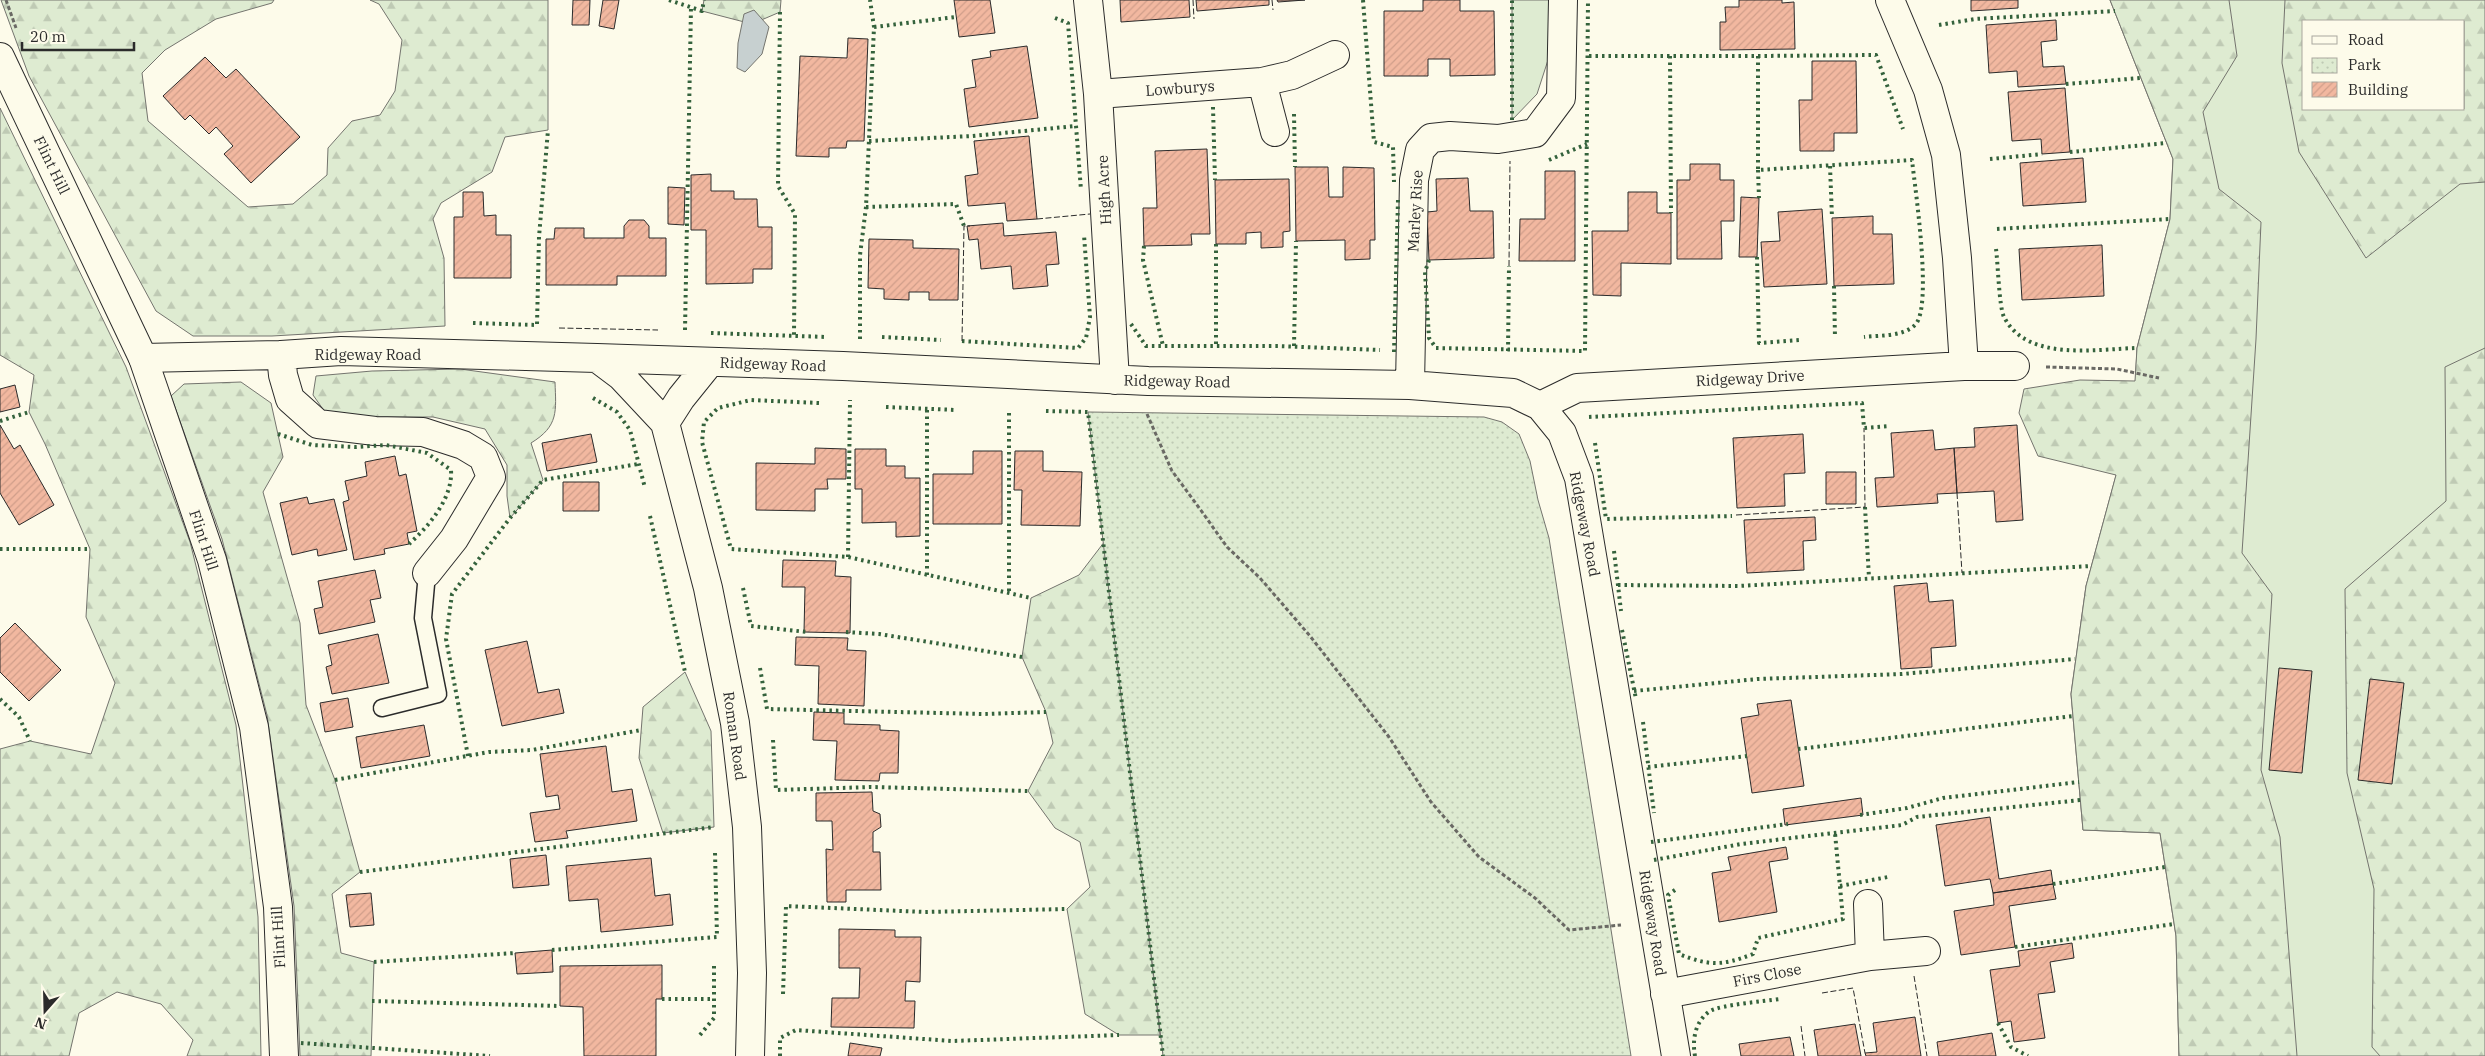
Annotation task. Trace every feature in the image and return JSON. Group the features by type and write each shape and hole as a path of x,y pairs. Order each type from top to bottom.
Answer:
{"street":[{"name":"High Acre","path":"1088,0 1098,94 1115,380"},
{"name":"Marley Rise","path":"1410,385 1414,180 1420,150 1431,138 1450,136 1498,139 1535,133 1561,98 1563,0"},
{"path":"1890,0 1928,90 1946,155 1957,258 1964,366"},
{"name":"Lowburys","path":"1098,94 1262,82 1292,75 1335,55"},
{"name":"Flint Hill","path":"0,57 144,358 212,560 254,727 278,906 284,1056"},
{"path":"1262,82 1275,132"},
{"name":"Ridgeway Road","path":"144,358 281,355 342,351 710,362 1115,380 1410,385 1513,393 1540,406 1562,432 1579,478 1676,1056"},
{"path":"281,355 283,375 290,399 318,424 375,431 423,432 463,445 484,458 491,477 454,539 427,573"},
{"name":"Roman Road","path":"597,358 621,376 665,423 708,588 735,723 747,827 752,973 750,1056"},
{"path":"665,423 681,398 710,362"},
{"name":"Ridgeway Drive","path":"1540,406 1577,388 1964,366 2015,366"},
{"path":"1868,904 1870,956"},
{"name":"Firs Close","path":"1665,994 1870,956 1926,951"}],"lane":[{"path":"382,708 438,694 423,618 427,573"}],"path":[{"path":"2015,366 2117,369 2159,378"},
{"path":"1148,381 1147,414 1172,471 1227,547 1260,578 1310,636 1389,737 1431,802 1479,858 1535,898 1569,930 1653,921"}],"green space":[{"path":"1,0 274,0 272,3 216,19 165,50 142,73 148,121 248,207 293,204 327,175 328,148 352,121 380,115 395,91 402,40 379,4 370,0 548,0 548,130 505,137 492,172 441,203 433,219 444,258 445,326 272,336 193,336 156,311 29,76"},
{"path":"704,0 781,0 780,12 752,24 702,11"},
{"path":"1512,0 1550,0 1549,57 1537,94 1512,120"},
{"path":"2110,0 2485,0 2485,1056 2179,1056 2176,936 2160,833 2083,830 2071,694 2086,586 2134,409 2137,348 2170,219 2173,159"},
{"path":"2110,0 2229,0 2237,56 2203,112 2219,189 2261,222 2256,339 2242,553 2272,594 2261,770 2280,837 2297,1056 2179,1056 2176,936 2160,833 2083,830 2071,694 2086,586 2116,475 2038,456 2019,413 2024,389 2080,380 2135,381 2137,348 2170,219 2173,159"},
{"path":"2285,0 2485,0 2485,182 2460,184 2366,258 2299,152 2282,63"},
{"path":"0,108 126,367 190,542 236,725 258,917 261,1056 187,1056 193,1040 161,1004 117,992 79,1013 69,1056 0,1056 0,749 30,741 91,754 115,683 86,617 90,549 45,444 29,412 34,375 0,355"},
{"path":"2485,348 2485,1056 2380,1056 2372,1047 2374,889 2347,773 2345,589 2446,501 2445,367"},
{"path":"460,369 555,382 556,401 554,417 547,430 531,443 543,480 510,518 507,496 507,465 485,429 433,417 362,417 325,412 313,395 316,376 372,371"},
{"path":"241,382 271,403 283,457 263,492 300,623 306,705 335,780 360,872 332,894 341,953 374,962 371,1056 300,1056 294,906 267,715 222,539 171,396 184,384"},
{"path":"1088,412 1484,417 1502,422 1519,434 1530,461 1538,500 1549,538 1631,1056 1163,1056"},
{"path":"1105,541 1160,1035 1119,1035 1085,1014 1067,909 1090,887 1080,842 1055,828 1028,791 1053,743 1046,712 1022,657 1031,598 1079,575"},
{"path":"685,672 711,731 714,827 663,833 639,758 643,707"}],"shaded area":[{"path":"754,10 769,27 762,54 745,72 737,68 738,43 744,14"}],"building":[{"path":"573,0 590,0 589,25 572,25"},
{"path":"603,0 619,0 614,29 599,26"},
{"path":"954,0 990,0 995,33 959,37"},
{"path":"1120,0 1189,0 1190,17 1121,22"},
{"path":"1196,0 1269,0 1269,5 1197,11"},
{"path":"1277,0 1305,0 1278,2"},
{"path":"1423,0 1460,0 1460,11 1494,11 1495,75 1450,76 1450,59 1428,59 1428,76 1384,76 1384,11 1423,11"},
{"path":"1739,0 1782,0 1782,3 1794,2 1795,49 1720,50 1720,22 1726,22 1725,7 1739,7"},
{"path":"1971,0 2018,0 2018,8 1971,11"},
{"path":"2056,20 2057,40 2041,42 2043,67 2064,66 2066,84 2018,87 2017,71 1989,73 1986,25"},
{"path":"848,38 868,39 864,141 847,141 846,148 829,148 829,157 796,156 800,56 847,58"},
{"path":"1027,46 1038,118 969,127 964,89 976,87 972,60 991,57 990,51"},
{"path":"205,57 226,78 236,69 300,137 251,183 224,154 233,146 216,127 209,134 190,115 185,120 163,96"},
{"path":"1812,61 1856,61 1857,133 1834,133 1834,151 1800,151 1799,100 1812,100"},
{"path":"2065,88 2070,152 2042,154 2041,139 2012,141 2008,92"},
{"path":"1029,136 1037,219 1007,221 1005,203 968,206 965,176 978,174 974,141"},
{"path":"1207,149 1210,234 1191,234 1192,245 1144,246 1143,208 1157,208 1155,151"},
{"path":"2083,158 2086,202 2023,206 2020,163"},
{"path":"1690,164 1720,164 1720,180 1734,180 1734,221 1721,221 1722,259 1677,259 1677,180 1690,180"},
{"path":"1295,167 1328,167 1329,197 1343,197 1343,167 1374,168 1375,240 1370,240 1370,259 1345,260 1345,240 1296,241"},
{"path":"1545,171 1575,171 1575,261 1519,261 1520,219 1545,219"},
{"path":"711,174 711,191 734,191 734,199 757,199 758,227 772,227 772,269 753,269 753,283 706,284 706,230 691,230 691,175"},
{"path":"1468,178 1470,211 1493,211 1494,258 1429,260 1427,212 1437,211 1436,179"},
{"path":"1289,179 1290,231 1283,232 1283,247 1261,248 1261,232 1246,233 1246,244 1216,244 1215,180"},
{"path":"668,187 685,188 684,225 668,224"},
{"path":"463,192 483,192 484,216 496,215 496,235 511,235 511,278 454,278 454,217 463,217"},
{"path":"1628,192 1657,192 1657,213 1671,213 1671,264 1621,263 1621,296 1593,295 1592,231 1628,231"},
{"path":"1741,197 1759,198 1757,257 1739,257"},
{"path":"1822,209 1827,284 1764,287 1761,242 1780,241 1778,212"},
{"path":"1873,216 1873,234 1892,234 1894,284 1834,286 1832,218"},
{"path":"629,220 644,220 649,226 649,238 666,238 666,276 617,276 617,285 546,285 546,239 554,239 555,228 584,228 584,238 624,238 624,226"},
{"path":"1003,223 1004,236 1056,232 1059,264 1046,265 1048,286 1013,289 1011,266 981,269 978,239 969,240 967,226"},
{"path":"869,239 913,240 913,248 959,249 958,300 929,300 929,292 909,292 909,300 884,299 884,289 868,288"},
{"path":"2102,245 2104,296 2022,300 2019,249"},
{"path":"15,385 20,407 0,412 0,389"},
{"path":"0,425 14,449 20,445 54,505 19,525 0,493"},
{"path":"2017,425 2023,520 1996,522 1994,491 1957,493 1954,448 1975,447 1974,428"},
{"path":"1933,430 1935,450 1954,448 1957,493 1937,494 1938,503 1877,507 1875,478 1894,477 1891,433"},
{"path":"591,434 597,462 547,471 542,443"},
{"path":"1803,434 1805,473 1784,474 1785,506 1737,508 1733,438"},
{"path":"815,448 846,449 846,479 827,479 828,489 815,489 815,511 756,510 756,463 815,464"},
{"path":"855,449 886,449 886,466 905,466 905,478 920,478 920,536 896,537 896,522 862,523 862,489 855,489"},
{"path":"973,451 1002,451 1002,524 933,524 933,474 973,474"},
{"path":"1015,451 1043,451 1043,471 1082,472 1080,526 1021,525 1022,490 1014,490"},
{"path":"395,456 399,476 406,474 417,531 407,533 409,544 384,549 385,554 354,560 343,502 349,500 345,481 367,476 365,462"},
{"path":"1826,472 1856,472 1856,504 1826,504"},
{"path":"563,482 599,482 599,511 563,511"},
{"path":"307,497 309,504 334,499 347,550 318,556 317,549 292,555 280,503"},
{"path":"1815,517 1816,540 1803,541 1804,570 1747,573 1744,520"},
{"path":"783,560 836,561 835,576 851,577 850,633 804,632 805,587 782,587"},
{"path":"375,570 381,598 370,600 375,622 319,634 314,609 323,607 318,581"},
{"path":"1927,583 1929,602 1953,600 1956,646 1931,648 1932,667 1901,669 1894,586"},
{"path":"15,623 61,670 29,701 0,672 0,638"},
{"path":"378,634 389,683 332,694 326,667 332,665 328,645"},
{"path":"796,637 848,638 847,650 866,651 864,706 818,704 819,666 795,665"},
{"path":"527,641 538,693 559,689 564,713 502,726 485,650"},
{"path":"2279,668 2312,671 2302,773 2269,770"},
{"path":"2370,679 2404,683 2392,784 2358,780"},
{"path":"348,698 353,727 325,732 320,703"},
{"path":"1791,700 1804,786 1752,793 1741,718 1759,715 1757,704"},
{"path":"814,712 844,713 844,724 880,725 880,730 899,731 898,773 880,773 879,781 835,780 837,741 813,740"},
{"path":"424,725 430,756 361,768 356,737"},
{"path":"606,746 612,792 632,789 637,821 566,831 568,838 535,842 530,813 560,809 558,795 546,797 540,754"},
{"path":"872,792 873,811 880,814 881,827 873,832 873,852 880,852 881,890 846,890 846,902 827,902 826,849 833,850 832,821 816,821 816,793"},
{"path":"1861,798 1863,815 1785,825 1783,809"},
{"path":"1990,817 1999,879 2051,870 2053,884 1993,893 1990,879 1945,886 1936,825"},
{"path":"1786,847 1788,859 1769,862 1777,912 1719,922 1712,873 1731,870 1728,857"},
{"path":"546,855 549,885 513,888 510,859"},
{"path":"651,858 655,896 670,894 673,925 601,932 598,899 569,901 566,866"},
{"path":"2053,884 2056,899 2009,906 2015,947 1961,955 1954,911 1994,905 1993,893"},
{"path":"371,893 374,925 350,927 346,895"},
{"path":"839,929 895,930 895,937 921,937 920,982 906,981 905,1001 915,1001 914,1028 831,1027 832,998 859,998 860,968 839,968"},
{"path":"2072,943 2074,958 2050,962 2055,992 2038,994 2045,1038 2014,1042 2011,1021 1998,1023 1990,970 2020,966 2018,951"},
{"path":"552,950 553,972 517,974 515,953"},
{"path":"662,965 662,999 656,999 656,1056 584,1056 583,1007 560,1006 560,966"},
{"path":"1915,1017 1921,1056 1866,1056 1865,1053 1877,1052 1873,1023"},
{"path":"1855,1024 1861,1056 1818,1056 1814,1030"},
{"path":"1992,1033 1996,1056 1939,1056 1937,1042"},
{"path":"1790,1037 1794,1056 1741,1056 1739,1044"},
{"path":"850,1043 882,1048 880,1056 848,1056"}],"hedge":[{"path":"669,0 702,11 704,0"},
{"path":"860,339 860,255 866,207 874,27 870,0"},
{"path":"1363,0 1374,142 1393,147 1394,182"},
{"path":"1512,0 1512,120"},
{"path":"1429,260 1425,272 1429,338 1436,348 1585,351 1588,0"},
{"path":"685,330 691,7"},
{"path":"1939,25 1975,19 2115,11"},
{"path":"780,12 778,186 795,214 794,336"},
{"path":"874,27 956,17"},
{"path":"1055,18 1068,23 1081,190"},
{"path":"1758,56 1876,55 1903,129"},
{"path":"1589,56 1758,56 1758,170 1912,160 1923,273 1923,296 1920,314 1915,325 1904,332 1864,337"},
{"path":"1670,56 1671,213"},
{"path":"2066,84 2141,78"},
{"path":"1213,107 1215,180"},
{"path":"1294,114 1295,167"},
{"path":"869,141 972,136 1076,126"},
{"path":"473,323 537,325 539,237 548,130"},
{"path":"2070,152 2167,143"},
{"path":"1549,160 1587,144"},
{"path":"1990,159 2042,154"},
{"path":"1830,166 1832,218"},
{"path":"1758,170 1759,198"},
{"path":"1394,352 1398,200"},
{"path":"866,207 956,204 964,226"},
{"path":"1997,229 2170,219"},
{"path":"962,341 1078,348 1086,338 1090,317 1084,235"},
{"path":"1294,346 1296,241"},
{"path":"1216,244 1216,346"},
{"path":"1144,246 1143,260 1163,346"},
{"path":"1996,249 2002,312 2015,331 2029,341 2045,347 2063,350 2137,348"},
{"path":"1757,257 1759,343 1800,340"},
{"path":"1508,351 1509,266"},
{"path":"1834,286 1835,338"},
{"path":"1131,324 1146,346 1278,346 1380,350"},
{"path":"711,333 827,337"},
{"path":"882,337 941,340"},
{"path":"593,398 617,412 630,430 645,488"},
{"path":"819,403 751,400 718,408 704,422 702,442 731,549 848,557 1031,598"},
{"path":"848,557 850,400"},
{"path":"1589,417 1862,403 1864,428 1889,426"},
{"path":"886,407 956,410"},
{"path":"927,408 927,575"},
{"path":"1046,411 1088,412 1163,1056"},
{"path":"0,421 29,412"},
{"path":"1009,413 1009,594"},
{"path":"278,434 312,445 355,447 386,445 427,453 451,470 451,480 444,501 432,520 409,544"},
{"path":"1595,443 1606,519 1732,516"},
{"path":"468,756 446,639 452,594 510,518 543,480 638,464"},
{"path":"1865,507 1869,578"},
{"path":"650,516 685,672"},
{"path":"0,549 90,549"},
{"path":"1614,551 1621,611"},
{"path":"1618,585 1739,586 2092,566"},
{"path":"743,588 751,626 807,632"},
{"path":"1622,630 1636,699"},
{"path":"846,632 879,634 1022,657"},
{"path":"1634,691 1758,679 1902,674 2075,659"},
{"path":"760,668 767,709 984,714 1046,712"},
{"path":"0,699 19,717 30,741"},
{"path":"1798,749 2073,716"},
{"path":"1643,722 1654,813"},
{"path":"335,780 489,752 532,750 641,730"},
{"path":"773,740 776,790 871,787 1028,791"},
{"path":"1648,767 1747,756"},
{"path":"1860,815 1907,808 1943,798 2079,782"},
{"path":"1654,860 1741,844 1902,825 1917,817 2081,800"},
{"path":"1651,842 1788,824"},
{"path":"360,872 714,827"},
{"path":"1675,890 1668,895 1679,954 1699,961 1716,963 1742,958 1753,954 1758,938 1843,919 1835,833"},
{"path":"552,950 717,937 715,852"},
{"path":"2053,884 2165,867"},
{"path":"1840,886 1888,877"},
{"path":"783,994 786,906 925,912 1067,909"},
{"path":"2015,947 2174,924"},
{"path":"374,962 515,953"},
{"path":"700,1035 714,1018 714,962"},
{"path":"662,999 714,999"},
{"path":"1695,1056 1694,1037 1701,1020 1710,1011 1733,1005 1780,999"},
{"path":"372,1001 560,1006"},
{"path":"1998,1023 2011,1047 2028,1056"},
{"path":"780,1056 780,1038 796,1030 952,1041 1119,1035"},
{"path":"301,1043 490,1056"}],"fence":[{"path":"1193,0 1194,19"},
{"path":"1272,0 1273,10"},
{"path":"1509,266 1510,161"},
{"path":"1037,219 1090,214"},
{"path":"962,341 964,226 970,226"},
{"path":"559,328 658,330"},
{"path":"1736,515 1865,507 1864,428"},
{"path":"1957,493 1962,573"},
{"path":"1914,976 1927,1056"},
{"path":"1822,993 1853,988 1865,1053"},
{"path":"1801,1026 1805,1056"}]}
